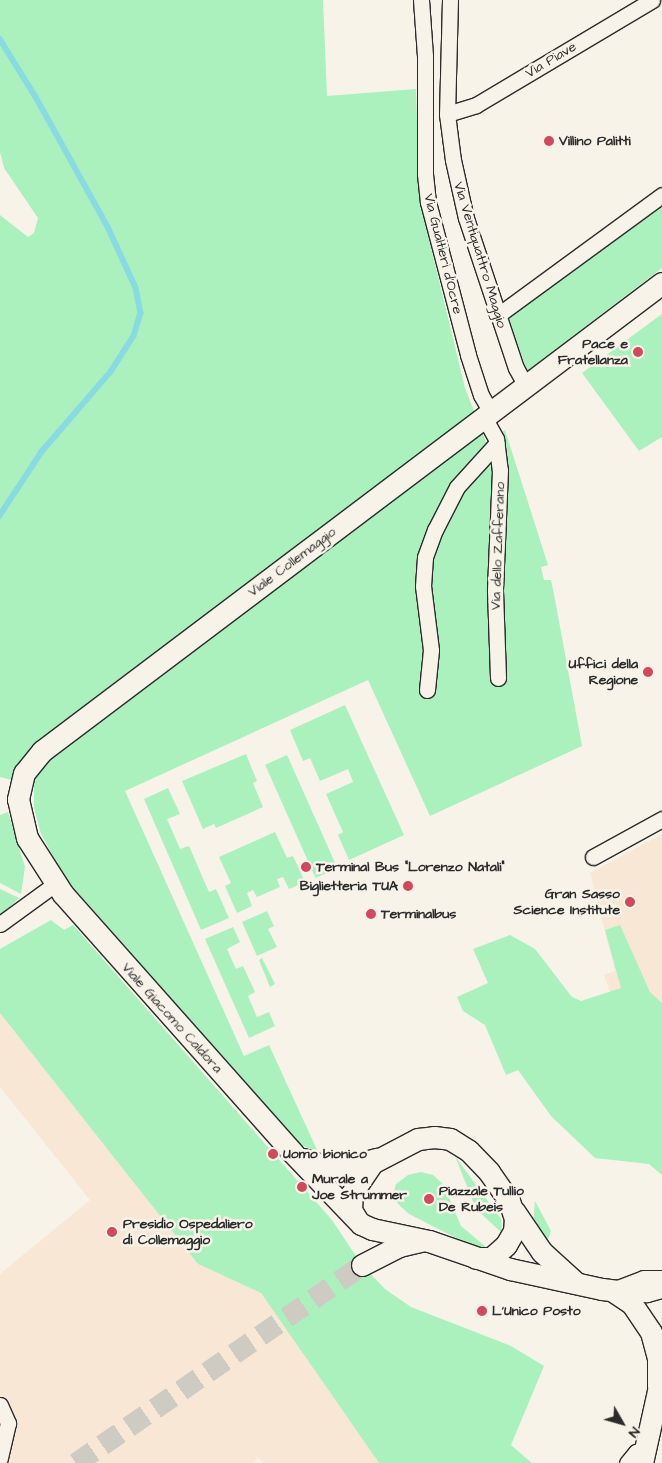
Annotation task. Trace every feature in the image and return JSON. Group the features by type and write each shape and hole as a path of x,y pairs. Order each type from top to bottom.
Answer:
{"main road":[{"name":"Viale Collemaggio","path":"55,884 32,848 19,813 22,779 36,757 662,283"},
{"name":"Viale Giacomo Caldora","path":"55,884 292,1151 364,1224"},
{"path":"430,1241 406,1243 362,1265 371,1251 364,1224 351,1206 353,1188 366,1170 381,1157 418,1139 434,1137 450,1139 475,1157 545,1256 582,1285"},
{"name":"Viale Giacomo Caldora","path":"292,1151 317,1166 332,1170 356,1167 381,1157"},
{"path":"476,1258 491,1258 506,1245 515,1228 513,1210"},
{"path":"364,1224 430,1241 476,1258 613,1291 632,1304 651,1332 658,1359 660,1380 643,1456"},
{"path":"613,1291 644,1281 662,1281"}],"street":[{"name":"Via Gualtieri d'Ocre","path":"420,0 425,56 428,202 468,355 488,415"},
{"name":"Via Ventiquattro Maggio","path":"450,0 447,114 461,198 516,368 526,386"},
{"name":"Via Piave","path":"447,114 476,105 652,0"},
{"path":"498,315 662,195"},
{"name":"Via dello Zafferano","path":"488,415 497,443 500,470 495,591 498,678"},
{"path":"427,690 431,650 423,586 425,557 457,487 497,443"},
{"path":"593,857 662,819"},
{"path":"0,924 55,884"},
{"path":"613,1291 647,1294 662,1290"},
{"path":"0,1405 8,1424 0,1459"},
{"path":"627,1463 636,1452 643,1456"}],"shaded area":[{"name":"Gran Sasso Science Institute","path":"662,834 662,1024 622,988 610,992 604,975 615,971 590,873"},
{"name":"Presidio Ospedaliero di Collemaggio","path":"0,1013 198,1264 261,1293 379,1463 263,1463 259,1458 251,1463 0,1463 0,1274 90,1200 0,1087"}],"green space":[{"path":"0,0 323,0 327,96 416,89 418,160 427,231 465,388 486,442 505,430 548,565 541,567 544,580 551,580 582,746 430,816 368,680 125,791 244,1056 269,1045 318,1152 301,1145 65,878 41,834 34,808 34,786 0,777 0,215 28,237 34,233 38,218 4,168 0,152"},
{"path":"662,206 662,268 527,371 508,317"},
{"path":"662,314 662,437 639,451 582,373"},
{"path":"345,705 404,835 349,860 338,835 343,832 326,794 353,782 348,769 320,781 310,758 303,761 290,730"},
{"path":"246,754 257,781 253,783 263,807 216,828 214,824 203,829 182,781"},
{"path":"287,755 337,868 316,878 265,765"},
{"path":"168,788 180,814 167,819 180,849 189,846 209,892 216,889 229,918 201,930 144,799"},
{"path":"8,812 25,867 21,894 0,883 0,815"},
{"path":"275,832 287,858 293,856 305,882 289,889 283,877 277,879 280,887 257,897 253,890 247,893 252,906 237,913 225,886 231,883 219,857"},
{"path":"0,889 19,898 0,916"},
{"path":"267,911 274,926 268,929 277,947 257,956 242,922"},
{"path":"51,920 64,930 73,925 332,1220 362,1265 385,1289 411,1307 511,1346 544,1366 511,1445 532,1463 379,1463 261,1293 198,1264 0,1013 0,949"},
{"path":"620,925 650,992 662,1003 662,1175 649,1164 595,1158 551,1116 518,1070 506,1075 485,1025 463,1011 457,997 488,983 473,949 510,935 535,949 572,997 581,1001 621,988 605,930"},
{"path":"233,927 240,942 227,949 236,969 243,966 255,992 248,996 257,1017 269,1012 275,1026 249,1038 205,939"},
{"path":"262,958 275,984 270,987 259,960"},
{"path":"455,1156 501,1219 502,1233 476,1209"},
{"path":"421,1172 433,1175 443,1184 461,1226 486,1247 474,1247 409,1214 398,1204 393,1194 396,1184 408,1175"},
{"path":"535,1201 551,1231 547,1242 533,1225"}],"waterway":[{"path":"0,39 36,97 108,227 136,288 141,313 134,336 111,372 42,452 0,516"}],"tunnel":[{"path":"76,1463 362,1265"}],"place":[{"name":"Villino Palitti","path":"549,141"},
{"name":"Pace e Fratellanza","path":"638,352"},
{"name":"Uffici della Regione","path":"648,672"},
{"name":"Terminal Bus \"Lorenzo Natali\"","path":"306,867"},
{"name":"Biglietteria TUA","path":"408,886"},
{"name":"Gran Sasso Science Institute","path":"630,902"},
{"name":"Terminalbus","path":"371,914"},
{"name":"Uomo bionico","path":"273,1154"},
{"name":"Murale a Joe Strummer","path":"302,1187"},
{"name":"Piazzale Tullio De Rubeis","path":"429,1199"},
{"name":"Presidio Ospedaliero di Collemaggio","path":"112,1232"},
{"name":"L'Unico Posto","path":"482,1311"}]}
